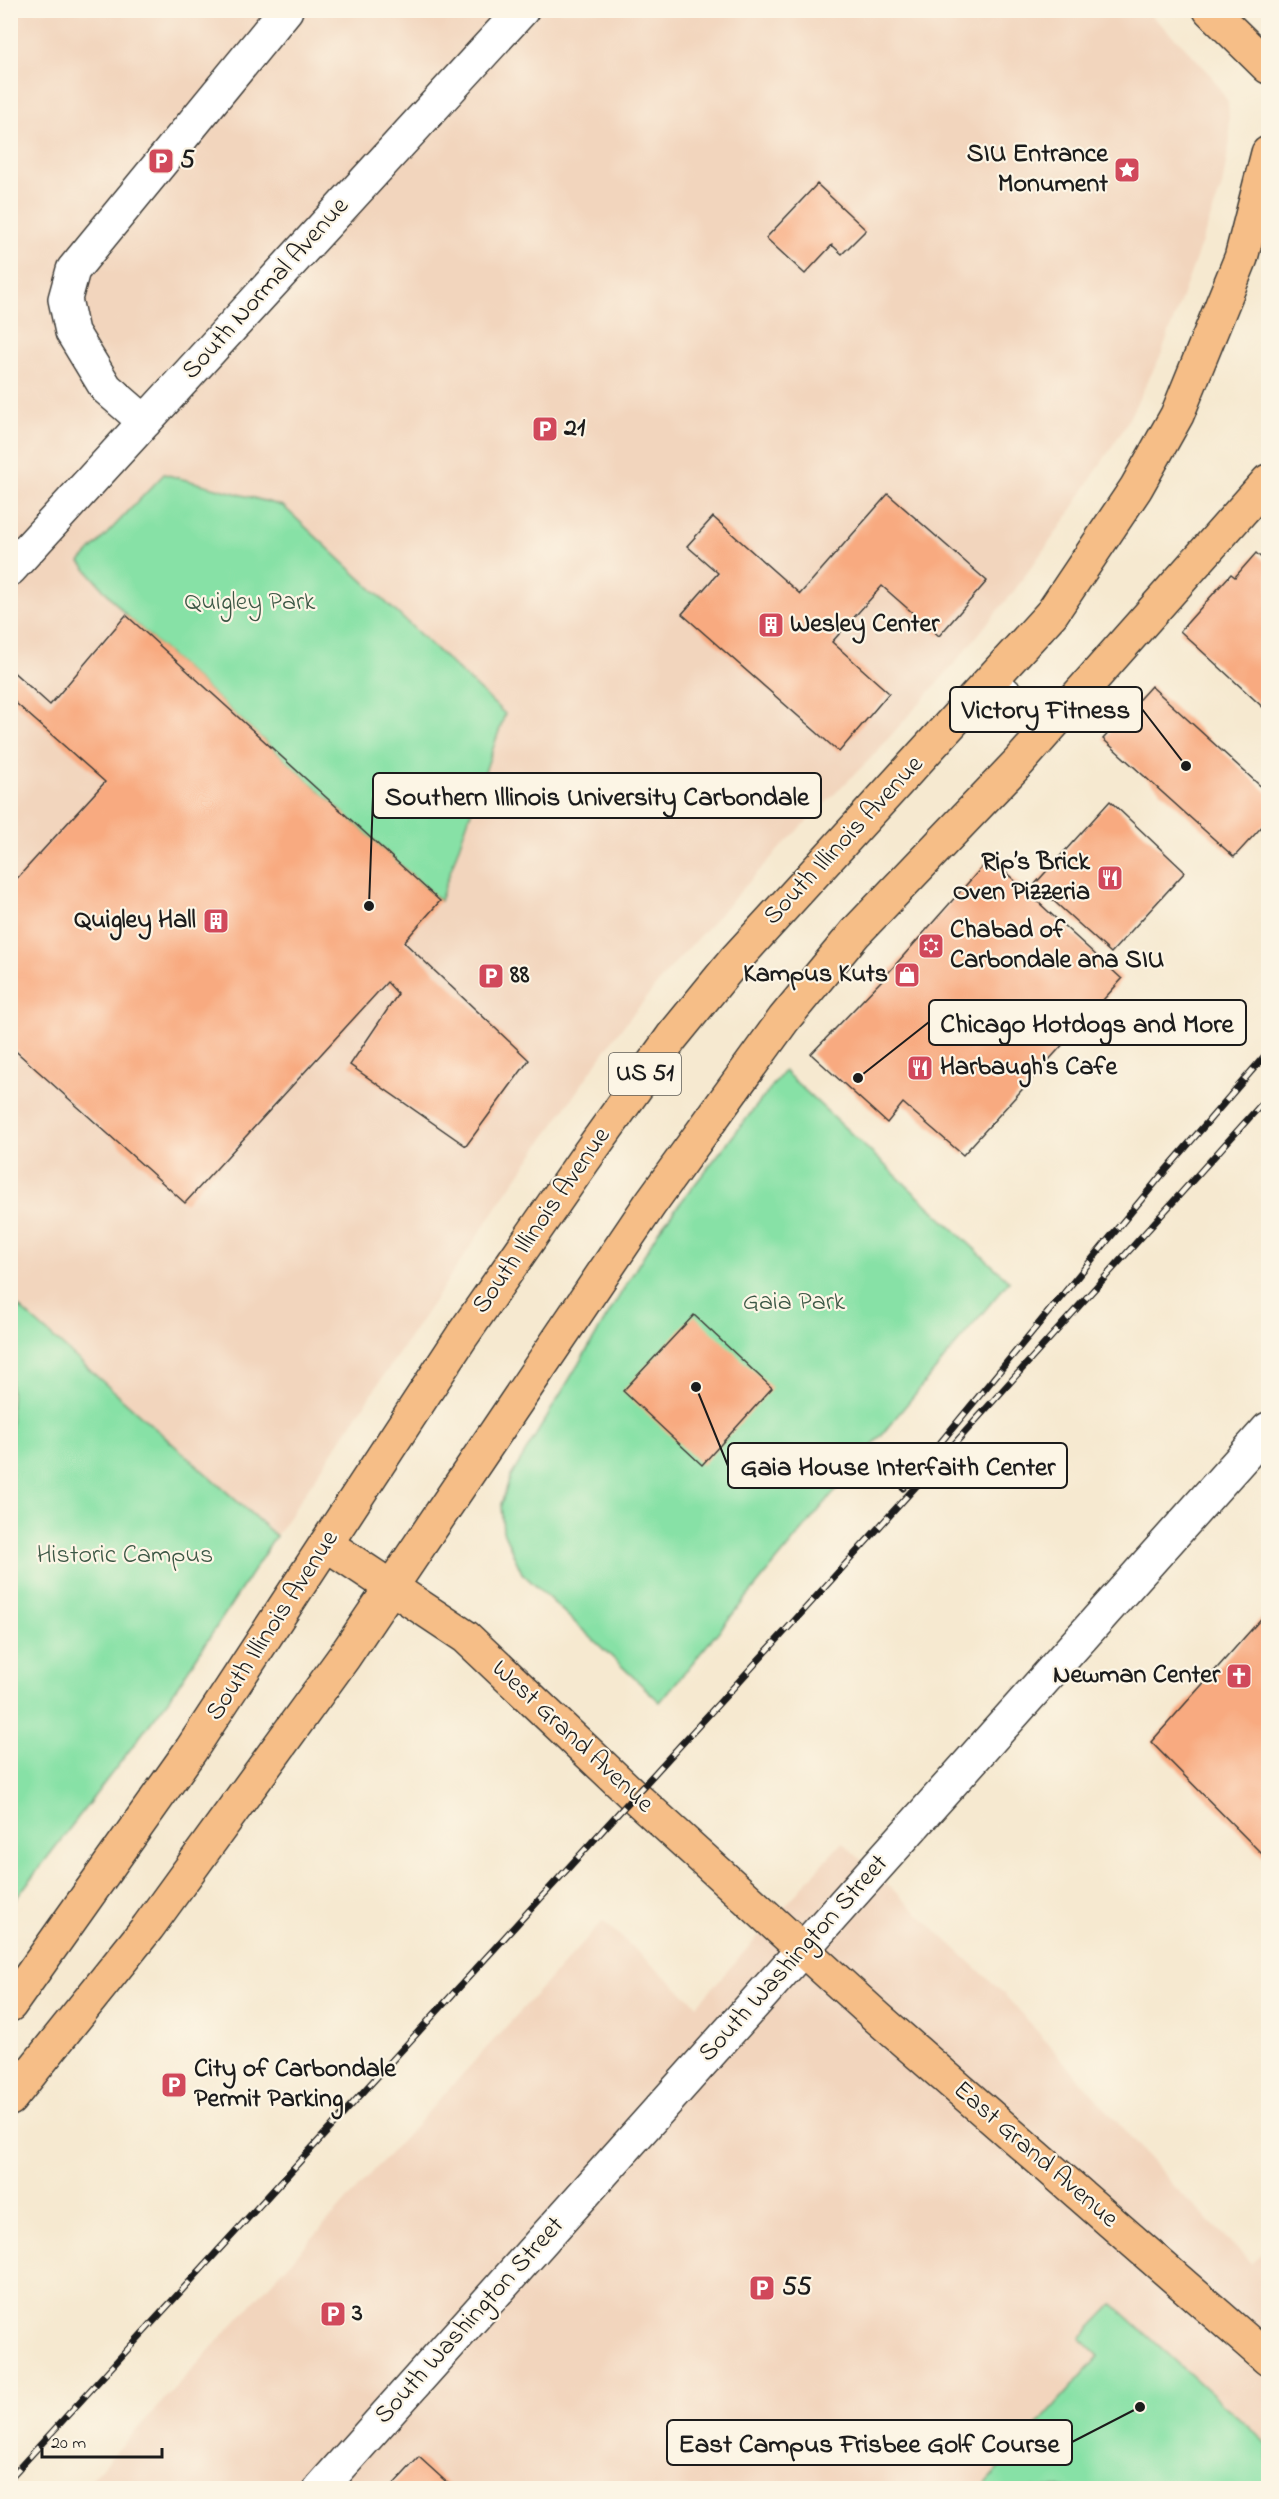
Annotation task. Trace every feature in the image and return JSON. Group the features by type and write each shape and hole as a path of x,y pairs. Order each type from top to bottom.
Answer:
{"main road":[{"path":"1210,10 1269,67"},
{"name":"South Illinois Avenue","path":"10,2005 191,1750 462,1336 672,1037 735,960 1052,613 1136,488 1177,415 1241,258 1269,153"},
{"path":"10,2099 148,1927 393,1588 650,1204 784,1019 855,933 1046,731 1269,481"},
{"name":"West Grand Avenue","path":"326,1544 466,1637 634,1796 803,1949"},
{"name":"East Grand Avenue","path":"803,1949 1269,2359"}],"street":[{"path":"145,422 106,388 72,332 65,299 73,270 286,10"},
{"name":"South Normal Avenue","path":"10,569 522,10"},
{"path":"991,681 1046,731"},
{"name":"South Washington Street","path":"321,2488 1269,1429"}],"shaded area":[{"path":"11,11 1146,11 1210,74 1228,102 1230,141 1222,186 1161,355 1125,426 1061,526 1014,591 949,670 870,759 781,847 673,965 616,1035 509,1189 171,1696 11,1905"},
{"path":"842,1842 1003,1993 1173,2185 1252,2264 1268,2246 1268,2488 83,2488 603,1921 697,2005"}],"green space":[{"name":"Quigley Park","path":"164,474 283,506 505,714 440,901 126,615 80,562"},
{"name":"Gaia Park","path":"784,1071 1009,1281 660,1702 522,1573 503,1531 501,1504 510,1478 659,1230"},
{"name":"Historic Campus","path":"11,1300 276,1536 171,1696 11,1905"},
{"path":"1113,2304 1268,2445 1268,2488 981,2488 1099,2356 1080,2338"}],"building":[{"path":"817,184 866,230 842,254 832,245 805,274 766,238"},
{"name":"Wesley Center","path":"888,494 987,581 939,636 882,586 832,642 889,693 839,752 682,614 718,573 687,546 713,517 800,594"},
{"path":"1256,553 1268,564 1268,712 1180,631 1231,574 1235,577"},
{"name":"Quigley Hall","path":"126,615 440,901 404,942 529,1060 466,1146 350,1065 398,994 387,982 185,1203 10,1046 10,886 105,782 10,698 10,669 50,705"},
{"path":"1151,686 1268,793 1268,820 1234,857 1103,739"},
{"name":"Rip’s Brick Oven Pizzeria","path":"1110,801 1185,872 1111,953 1035,884"},
{"path":"990,858 1122,979 963,1155 903,1103 887,1123 811,1054 881,981"},
{"path":"694,1315 772,1388 702,1465 623,1391"},
{"name":"Newman Center","path":"1268,1611 1268,1854 1266,1858 1151,1742"},
{"path":"419,2457 453,2488 390,2488"}],"railway":[{"path":"903,1488 1160,1177 1268,1052"},
{"path":"10,2478 786,1630 1268,1097"}],"place":[{"name":"5","path":"161,161"},
{"name":"SIU Entrance Monument","path":"1127,170"},
{"name":"21","path":"545,429"},
{"name":"Wesley Center","path":"771,625"},
{"name":"Victory Fitness","path":"1186,766"},
{"name":"Rip’s Brick Oven Pizzeria","path":"1110,878"},
{"name":"Southern Illinois University Carbondale","path":"369,906"},
{"name":"Quigley Hall","path":"216,921"},
{"name":"Chabad of Carbondale ana SIU","path":"931,946"},
{"name":"Kampus Kuts","path":"907,975"},
{"name":"88","path":"491,976"},
{"name":"Harbaugh's Cafe","path":"920,1068"},
{"name":"Chicago Hotdogs and More","path":"858,1078"},
{"name":"Gaia House Interfaith Center","path":"696,1387"},
{"name":"Newman Center","path":"1239,1676"},
{"name":"City of Carbondale Permit Parking","path":"174,2085"},
{"name":"55","path":"762,2288"},
{"name":"3","path":"333,2314"},
{"name":"East Campus Frisbee Golf Course","path":"1140,2407"}]}
